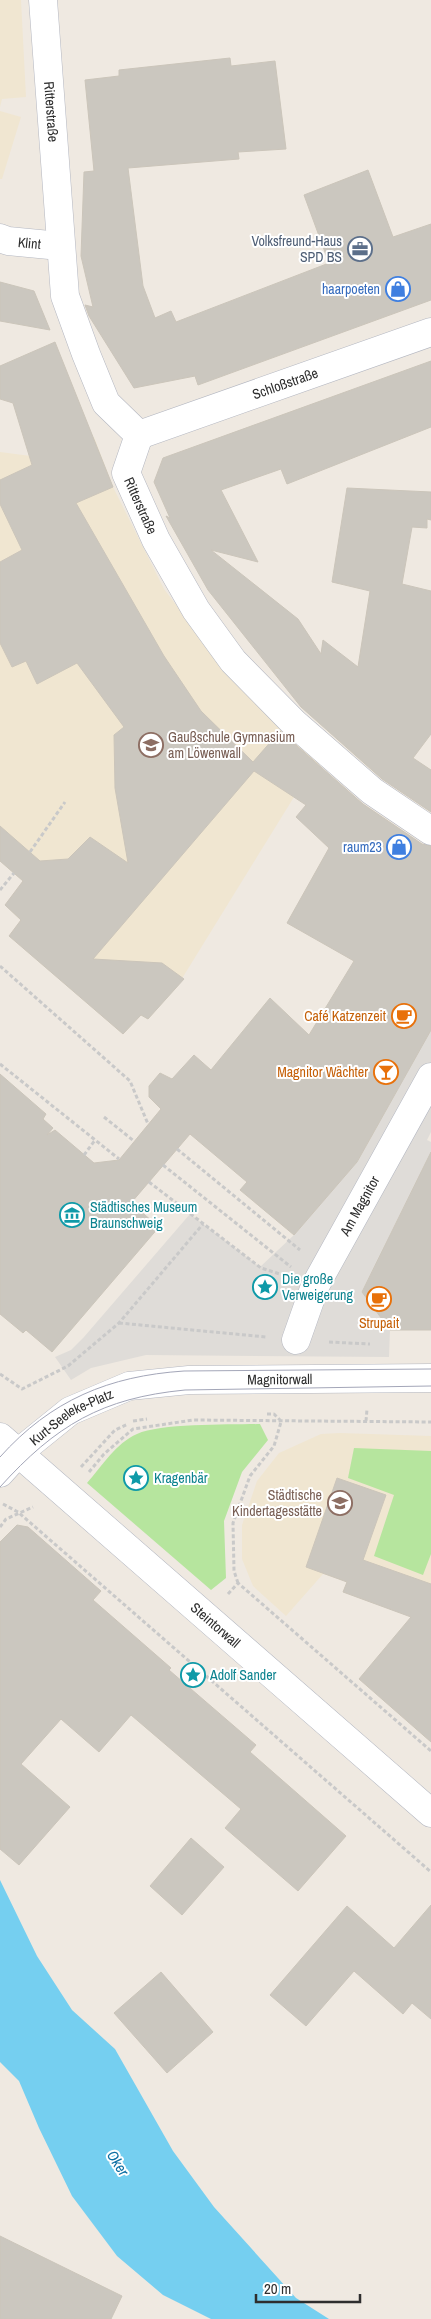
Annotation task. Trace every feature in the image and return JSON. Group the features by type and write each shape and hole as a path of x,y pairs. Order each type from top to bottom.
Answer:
{"street":[{"name":"Ritterstraße","path":"43,0 60,246 66,296 86,354 106,403 139,435 126,473 156,540 196,610 233,661 294,723 372,791 431,831"},
{"name":"Klint","path":"0,238 8,241 60,246"},
{"name":"Schloßstraße","path":"139,435 431,332"},
{"name":"Am Magnitor","path":"296,1340 319,1278 431,1077"},
{"name":"Magnitorwall","path":"129,1386 189,1380 431,1378"},
{"name":"Kurt-Seeleke-Platz","path":"0,1473 9,1445 70,1411 129,1386"},
{"name":"Steintorwall","path":"9,1445 431,1813"}],"path":[{"path":"30,852 65,802"},
{"path":"0,890 14,873"},
{"path":"0,966 130,1081 148,1124"},
{"path":"0,1064 120,1158"},
{"path":"104,1117 134,1141"},
{"path":"84,1155 95,1140"},
{"path":"177,1149 319,1278"},
{"path":"163,1165 319,1278"},
{"path":"149,1182 261,1268 319,1278"},
{"path":"0,1374 22,1389 68,1366 119,1323 203,1224"},
{"path":"119,1323 296,1340 380,1344"},
{"path":"264,1414 274,1414 281,1422"},
{"path":"0,1526 6,1519 35,1506 59,1489 115,1430 134,1421 151,1418"},
{"path":"86,1475 104,1454 133,1429 193,1420 431,1422"},
{"path":"238,1583 234,1571 232,1524 250,1476 274,1446 281,1422"},
{"path":"0,1503 18,1512 431,1872"}],"shaded area":[{"path":"0,0 21,0 26,97 2,99 0,107"},
{"path":"0,111 21,117 2,179 0,179"},
{"name":"Gaußschule Gymnasium am Löwenwall","path":"94,437 113,487 164,589 223,667 321,761 294,797 178,985 148,1019 141,1015 123,1034 9,936 21,920 9,909 8,901 23,881 0,861 0,452 46,458"},
{"path":"431,1029 431,1132 427,1140 431,1142 431,1153 362,1292 390,1330 389,1357 146,1355 91,1368 71,1380 55,1357 71,1350 84,1337 190,1214 260,1267 294,1235 357,1162"},
{"name":"Städtische Kindertagesstätte","path":"321,1434 431,1436 431,1606 377,1599 375,1604 343,1592 347,1582 323,1574 286,1616 253,1586 242,1559 242,1525 257,1481 279,1453"}],"green space":[{"path":"260,1424 268,1440 242,1472 224,1521 226,1578 211,1590 87,1483 122,1443 148,1430 179,1426"},
{"path":"354,1448 431,1451 431,1554 423,1575 374,1556 394,1495 348,1478"}],"water":[{"name":"Oker","path":"0,1880 37,1956 72,2010 115,2049 173,2151 214,2207 296,2298 329,2319 211,2319 163,2295 117,2256 72,2196 39,2128 19,2081 0,2062"}],"building":[{"path":"230,58 231,66 275,61 286,149 238,152 239,159 128,168 143,286 155,318 171,311 176,322 329,263 304,195 368,170 393,237 431,224 431,300 198,385 195,376 134,388 89,316 85,305 93,307 81,256 84,172 94,171 85,80 119,76 119,70"},
{"path":"0,282 34,291 50,330 0,321"},
{"path":"55,342 113,487 76,503 164,656 201,711 253,762 280,731 363,804 422,844 431,846 431,1030 357,1162 294,1235 240,1190 247,1182 190,1134 131,1203 159,1227 52,1352 26,1330 23,1333 0,1314 0,1074 46,1114 43,1119 53,1128 47,1135 55,1130 94,1163 119,1160 161,1109 149,1097 149,1086 160,1073 172,1079 194,1055 211,1070 270,998 309,1035 354,961 287,923 329,848 296,817 306,805 254,771 93,959 162,963 184,979 148,1019 141,1015 123,1034 9,936 21,920 5,905 23,881 0,861 0,826 40,861 68,859 90,837 128,863 115,788 114,735 124,727 77,663 37,684 26,661 12,667 0,643 0,562 22,550 0,504 0,480 32,465 13,403 0,399 0,366"},
{"path":"431,361 431,427 287,484 281,469 221,490 258,562 211,550 298,619 321,654 323,640 358,667 370,591 332,582 347,488 431,492 431,520 427,519 427,528 412,527 402,584 431,591 431,734 413,758 431,770 431,812 382,779 301,707 208,590 166,516 170,518 154,482 163,458"},
{"path":"431,1152 431,1330 390,1330 362,1292"},
{"path":"337,1478 386,1495 363,1560 431,1584 431,1742 359,1679 411,1617 343,1592 347,1582 306,1567"},
{"path":"17,1525 28,1527 101,1591 93,1600 171,1668 169,1670 256,1745 250,1752 346,1836 298,1891 225,1828 241,1809 131,1715 99,1752 61,1719 21,1764 70,1807 19,1865 0,1849 0,1542"},
{"path":"191,1838 224,1867 182,1915 150,1886"},
{"path":"431,1905 431,2019 412,2003 403,2014 354,1971 306,2026 270,1995 347,1906 394,1948"},
{"path":"161,1972 213,2032 167,2073 114,2013"},
{"path":"0,2236 122,2296 111,2319 0,2319"}],"tram line":[{"path":"0,1457 19,1437 61,1406 83,1394 106,1385 131,1379 184,1371 431,1369"},
{"path":"0,1487 21,1465 61,1431 82,1418 129,1400 185,1390 431,1386"}],"place":[{"name":"Volksfreund-Haus SPD BS","path":"360,249"},
{"name":"haarpoeten","path":"398,289"},
{"name":"Gaußschule Gymnasium am Löwenwall","path":"151,745"},
{"name":"raum23","path":"399,847"},
{"name":"Café Katzenzeit","path":"404,1016"},
{"name":"Magnitor Wächter","path":"386,1072"},
{"name":"Städtisches Museum Braunschweig","path":"72,1215"},
{"name":"Die große Verweigerung","path":"265,1287"},
{"name":"Strupait","path":"379,1299"},
{"name":"Kragenbär","path":"136,1478"},
{"name":"Städtische Kindertagesstätte","path":"340,1503"},
{"name":"Adolf Sander","path":"193,1675"}]}
